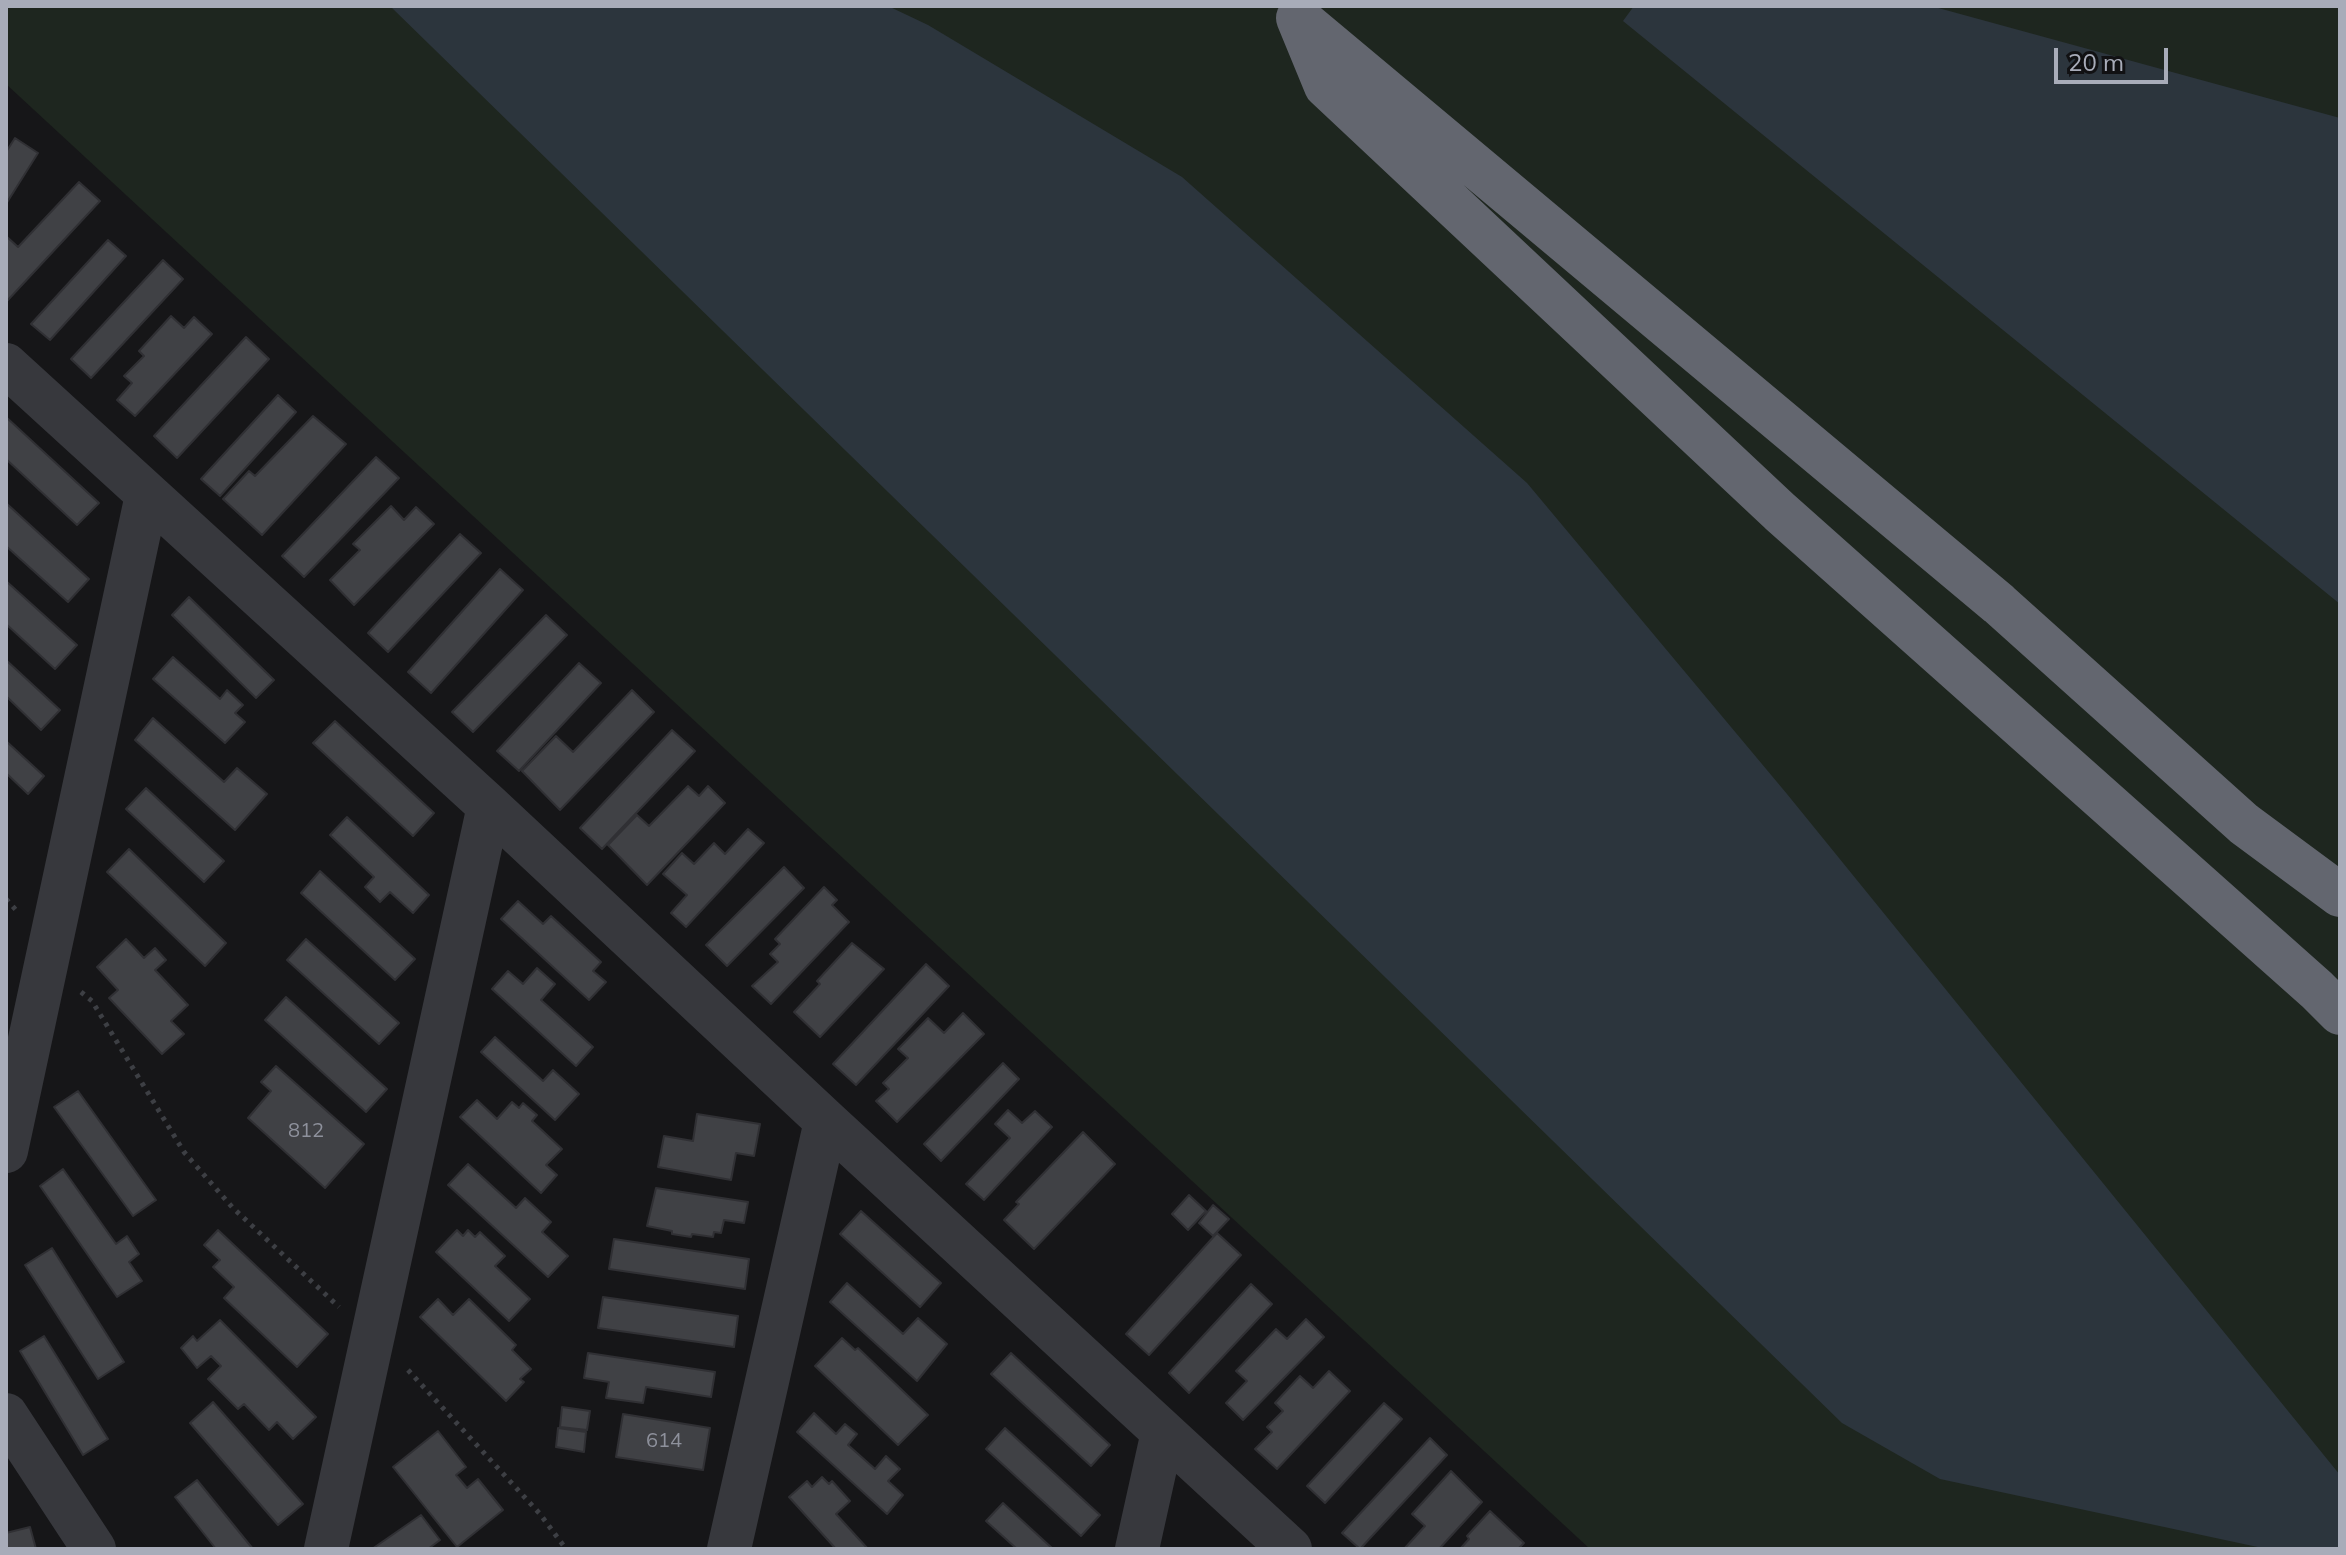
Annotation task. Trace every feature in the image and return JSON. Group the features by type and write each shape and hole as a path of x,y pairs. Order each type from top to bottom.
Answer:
{"highway":[{"path":"1291,12 1999,604 2244,824 2340,895"},
{"path":"1291,12 1326,86 1780,512 2340,1013"}],"lane":[{"path":"6,365 489,806 1290,1549"},
{"path":"6,1151 147,495"},
{"path":"326,1549 489,806"},
{"path":"729,1549 826,1121"},
{"path":"6,1415 94,1549"},
{"path":"1137,1549 1163,1432"}],"path":[{"path":"6,899 24,920 46,960 92,1001 184,1152 232,1207 343,1311 375,1334 540,1514 566,1549"}],"shaded area":[{"path":"6,6 2340,6 2340,1549 1590,1549 6,84"},
{"path":"390,6 888,6 928,25 1182,177 1527,483 1787,794 2340,1475 2340,1549 2267,1549 1940,1479 1842,1423"},
{"path":"1634,6 1931,6 2340,118 2340,604 1623,21"}],"building":[{"path":"15,138 38,153 6,204 6,152"},
{"path":"79,182 100,201 7,301 6,236 18,247"},
{"path":"108,240 126,256 50,340 31,324"},
{"path":"163,260 183,279 91,378 71,359"},
{"path":"171,316 184,328 194,317 212,334 135,416 117,400 132,383 124,376 144,356 139,351"},
{"path":"246,337 269,359 177,458 154,436"},
{"path":"278,395 296,412 220,496 201,479"},
{"path":"313,416 346,444 262,535 223,499 249,471 255,476"},
{"path":"6,417 99,503 77,525 6,459"},
{"path":"376,457 399,478 304,577 282,556"},
{"path":"6,503 89,579 68,602 6,546"},
{"path":"391,506 404,520 416,507 434,524 354,605 330,580 360,550 353,544"},
{"path":"460,534 481,553 388,652 368,633"},
{"path":"500,569 523,590 431,693 408,672"},
{"path":"6,581 77,645 55,669 6,624"},
{"path":"189,597 274,680 256,698 172,615"},
{"path":"546,615 567,635 473,732 452,712"},
{"path":"173,657 220,699 227,690 243,705 235,713 245,722 225,743 153,679"},
{"path":"6,660 60,710 41,730 6,696"},
{"path":"579,663 601,683 519,771 497,751"},
{"path":"632,690 654,712 560,810 522,771 556,736 573,752"},
{"path":"153,718 224,782 237,768 267,794 235,830 135,740"},
{"path":"335,721 434,813 413,836 313,743"},
{"path":"672,730 695,751 602,849 580,828"},
{"path":"6,741 44,776 28,794 6,773"},
{"path":"688,786 699,796 708,786 725,803 647,885 608,845 637,815 649,826"},
{"path":"146,788 224,861 204,882 126,809"},
{"path":"347,817 429,895 413,913 390,892 380,902 365,887 374,877 330,835"},
{"path":"748,829 764,843 686,927 671,913 687,895 663,874 682,853 694,864 714,843 725,854"},
{"path":"129,849 226,943 205,966 107,872"},
{"path":"784,867 804,888 727,966 706,945"},
{"path":"320,871 415,959 395,980 301,893"},
{"path":"824,887 837,900 832,905 849,922 771,1004 752,986 778,962 770,954 780,944 775,939"},
{"path":"518,901 543,924 551,916 601,962 593,971 606,982 589,1000 501,919"},
{"path":"126,939 144,958 155,948 166,960 155,970 188,1005 171,1021 184,1034 162,1054 109,998 118,990 97,967"},
{"path":"306,939 399,1023 379,1044 287,960"},
{"path":"852,943 884,969 820,1037 794,1012"},
{"path":"926,964 949,986 856,1085 833,1064"},
{"path":"537,968 555,984 541,1000 593,1047 576,1066 492,989 508,971 523,984"},
{"path":"286,997 387,1089 366,1112 265,1020"},
{"path":"963,1013 984,1034 897,1122 876,1101 889,1089 883,1083 908,1058 898,1049 928,1018 944,1033"},
{"path":"495,1037 543,1081 553,1070 579,1094 555,1120 481,1052"},
{"path":"1003,1063 1019,1079 941,1161 924,1144"},
{"path":"276,1066 364,1144 325,1188 248,1118 271,1091 261,1082"},
{"path":"78,1091 156,1200 133,1216 54,1107"},
{"path":"477,1100 497,1119 512,1102 519,1108 523,1103 537,1115 532,1121 562,1149 546,1165 557,1175 541,1193 460,1117"},
{"path":"1008,1110 1022,1123 1035,1111 1052,1127 984,1200 966,1184 1010,1138 995,1124"},
{"path":"697,1114 760,1124 754,1156 736,1153 731,1180 658,1167 664,1136 693,1141"},
{"path":"1083,1132 1115,1164 1034,1249 1004,1220 1019,1204 1016,1202"},
{"path":"468,1164 516,1208 525,1198 551,1222 542,1232 568,1256 548,1277 448,1185"},
{"path":"63,1169 116,1244 127,1236 139,1254 129,1262 142,1281 117,1297 40,1186"},
{"path":"656,1188 748,1202 744,1223 724,1220 721,1233 714,1232 713,1237 672,1234 672,1231 647,1226"},
{"path":"1189,1195 1206,1211 1188,1230 1172,1214"},
{"path":"1213,1205 1229,1219 1213,1236 1199,1223"},
{"path":"861,1211 941,1283 920,1307 840,1234"},
{"path":"218,1230 328,1334 297,1367 224,1298 234,1287 213,1267 220,1260 204,1245"},
{"path":"457,1230 463,1236 468,1230 475,1237 480,1232 505,1256 495,1266 530,1299 509,1321 436,1252"},
{"path":"1217,1233 1241,1255 1149,1355 1126,1334"},
{"path":"614,1239 749,1259 745,1289 609,1269"},
{"path":"52,1248 124,1362 98,1379 25,1265"},
{"path":"847,1283 903,1334 918,1318 947,1344 917,1381 830,1302"},
{"path":"1251,1284 1272,1304 1189,1393 1169,1373"},
{"path":"603,1297 738,1316 734,1347 598,1328"},
{"path":"438,1299 453,1315 469,1299 516,1345 512,1350 531,1369 520,1379 524,1382 506,1401 420,1317"},
{"path":"1306,1319 1324,1337 1243,1420 1226,1403 1247,1381 1236,1371 1276,1329 1287,1339"},
{"path":"220,1320 316,1417 293,1439 277,1422 269,1430 244,1404 238,1409 208,1379 221,1366 211,1356 197,1368 181,1348 193,1336 197,1341"},
{"path":"44,1336 108,1439 83,1455 20,1351"},
{"path":"842,1338 855,1350 858,1348 928,1415 898,1445 815,1366"},
{"path":"588,1353 715,1372 711,1397 646,1387 643,1403 606,1398 609,1382 584,1378"},
{"path":"1011,1353 1110,1445 1091,1466 991,1374"},
{"path":"1329,1371 1350,1391 1277,1469 1255,1449 1272,1432 1267,1427 1283,1411 1275,1403 1300,1376 1313,1388"},
{"path":"213,1402 303,1504 278,1525 190,1423"},
{"path":"1384,1403 1402,1419 1325,1503 1307,1486"},
{"path":"562,1407 590,1411 587,1430 560,1427"},
{"path":"814,1413 836,1434 845,1424 857,1434 848,1445 875,1469 886,1456 900,1469 888,1481 903,1495 887,1514 797,1432"},
{"path":"623,1414 710,1428 703,1470 616,1457"},
{"path":"558,1428 586,1432 584,1452 556,1447"},
{"path":"1005,1428 1100,1515 1081,1536 986,1449"},
{"path":"438,1431 466,1467 456,1475 467,1488 478,1479 503,1510 457,1547 393,1467"},
{"path":"1430,1438 1447,1455 1360,1549 1342,1533"},
{"path":"1451,1471 1482,1502 1439,1549 1404,1549 1425,1526 1412,1514"},
{"path":"822,1477 829,1484 832,1481 850,1501 836,1514 868,1549 836,1549 789,1497 807,1481 812,1487"},
{"path":"197,1480 253,1549 216,1549 175,1497"},
{"path":"1003,1503 1053,1549 1017,1549 986,1521"},
{"path":"1490,1511 1524,1543 1518,1549 1460,1549 1469,1539 1467,1536"},
{"path":"421,1515 440,1540 428,1549 372,1549"},
{"path":"30,1527 36,1549 6,1549 6,1533"}]}
